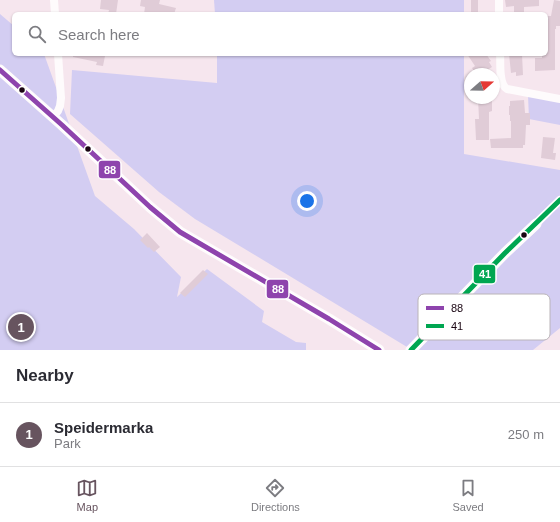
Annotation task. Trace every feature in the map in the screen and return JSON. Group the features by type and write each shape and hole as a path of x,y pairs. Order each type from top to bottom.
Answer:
{"street":[{"path":"54,0 55,12"},
{"path":"498,0 499,12"},
{"path":"53,117 60,106 58,56"},
{"path":"500,56 501,81 504,87 507,89 560,98"},
{"path":"0,70 150,207 180,232 379,350"},
{"path":"466,294 505,253 560,200"},
{"path":"412,350 422,340"}],"shaded area":[{"path":"214,0 464,0 464,12 215,12"},
{"path":"0,14 12,24 12,56 45,56 95,196 134,229 181,277 177,297 207,269 264,311 262,322 296,342 306,343 306,350 0,350"},
{"path":"217,56 464,56 464,154 560,170 560,328 550,336 550,294 418,294 418,340 545,340 533,350 412,350 195,219 159,192 70,114 72,70 217,83"},
{"path":"528,95 560,102 560,125 529,119"}],"building":[{"path":"101,0 118,0 116,12 108,12 109,10 100,9"},
{"path":"141,0 160,0 159,4 176,8 175,12 144,12 145,7 140,6"},
{"path":"471,0 478,0 478,12 471,12"},
{"path":"505,0 539,0 539,6 524,7 524,12 514,12 514,6 506,7"},
{"path":"554,0 560,1 560,26 556,26 555,29 555,70 535,71 535,58 548,56 548,16 551,16"},
{"path":"105,56 103,66 96,65 97,62 73,57"},
{"path":"468,56 487,56 491,61 489,62 492,67 490,68 472,68 475,66"},
{"path":"509,56 522,56 523,75 516,76 516,72 511,73"},
{"path":"524,100 525,113 530,113 530,125 526,125 525,145 523,145 523,148 491,148 490,139 511,138 511,121 509,115 510,101"},
{"path":"478,104 492,104 492,111 489,112 489,140 476,140 475,119 479,119"},
{"path":"543,137 555,138 553,153 556,153 555,160 541,158"},
{"path":"147,233 160,247 154,252 140,240"},
{"path":"203,270 208,274 185,297 180,293"}],"transit line":[{"name":"88","path":"0,70 62,125 150,207 180,232 379,350"},
{"name":"41","path":"465,294 560,200"},
{"name":"41","path":"411,350 421,340"}],"place":[{"name":"Speidermarka","path":"21,327"}]}
